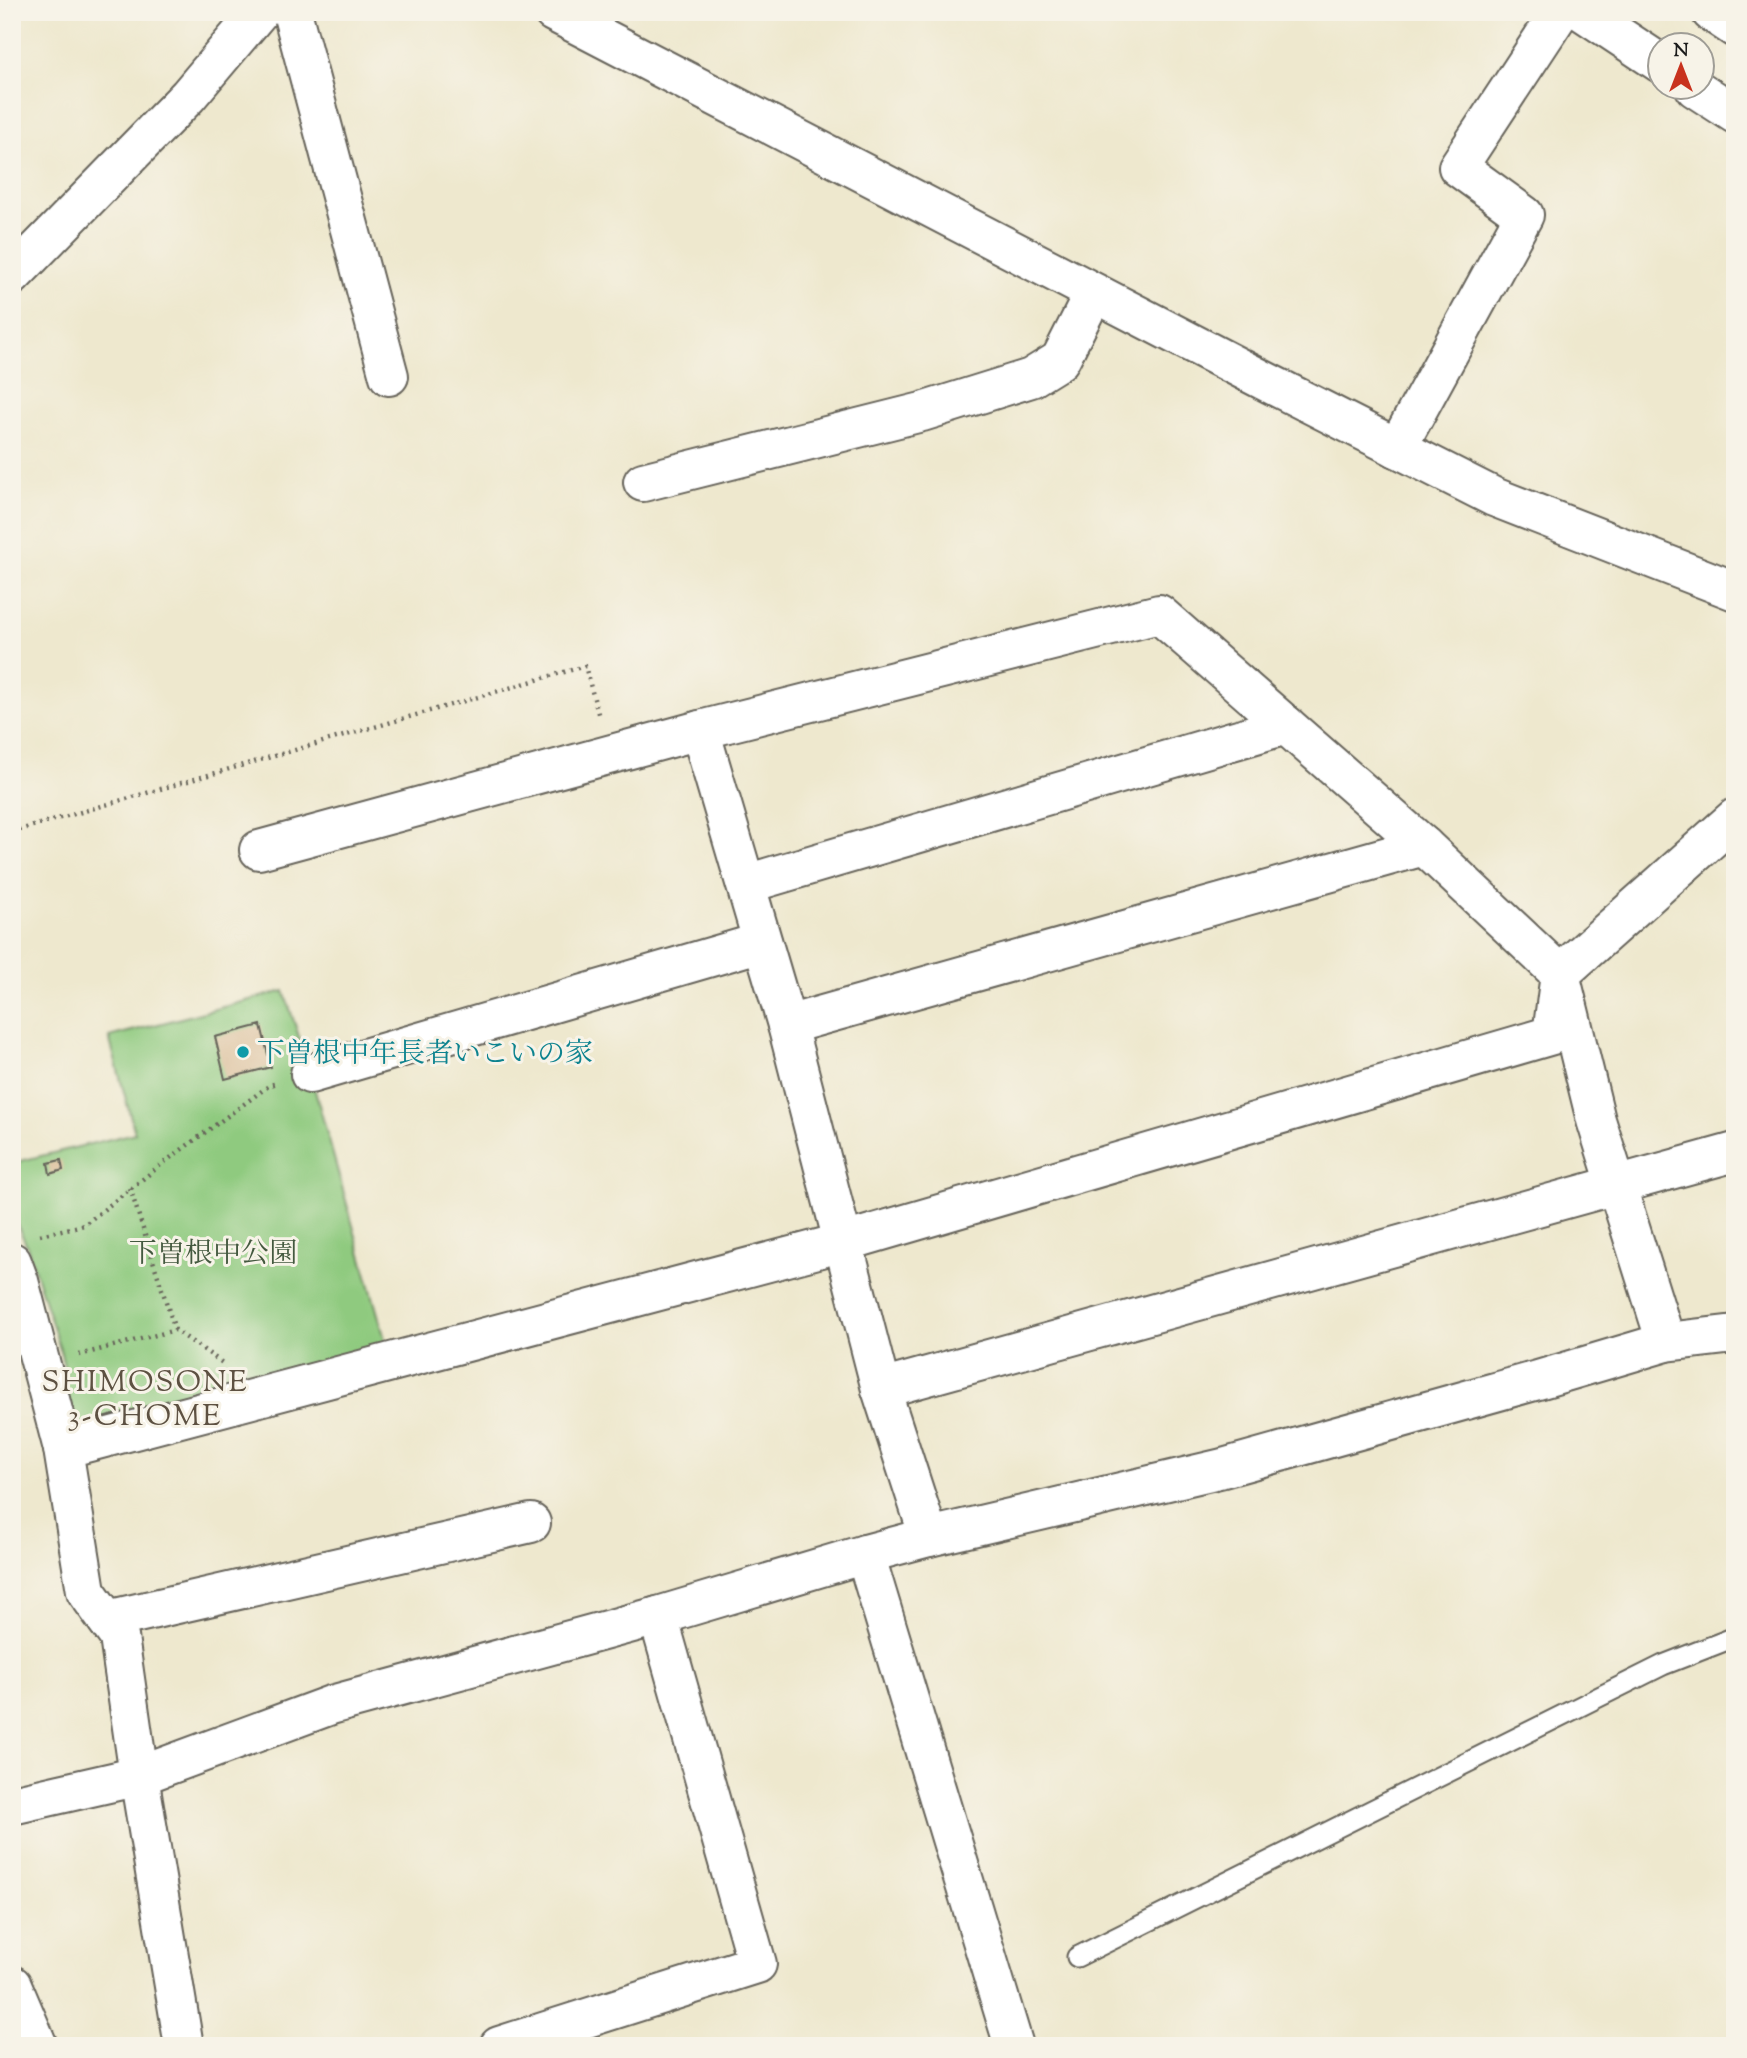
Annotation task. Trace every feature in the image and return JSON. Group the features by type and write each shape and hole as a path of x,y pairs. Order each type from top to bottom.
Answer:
{"street":[{"path":"12,276 188,96 259,12"},
{"path":"292,12 389,376"},
{"path":"553,12 1494,498 1735,591"},
{"path":"1397,448 1524,215 1458,167 1560,12"},
{"path":"1583,12 1646,55"},
{"path":"1711,12 1735,28"},
{"path":"1716,102 1735,114"},
{"path":"643,482 922,412 1031,378 1060,360 1094,293"},
{"path":"259,850 700,730 1159,614 1424,846 1560,974 1596,1120 1666,1342"},
{"path":"746,884 1286,725"},
{"path":"700,730 787,1026 881,1389 929,1537"},
{"path":"63,1449 845,1242 1552,1035 1560,974 1735,818"},
{"path":"787,1026 1424,846"},
{"path":"310,1074 762,942"},
{"path":"881,1389 1735,1152"},
{"path":"24,1249 19,1281 63,1449 86,1591 119,1637 184,2046"},
{"path":"12,1805 139,1776 331,1705 658,1616 865,1554 1223,1468 1666,1342 1735,1334"},
{"path":"107,1620 531,1523"},
{"path":"865,1554 1014,2046"},
{"path":"499,2046 757,1964 658,1616"},
{"path":"12,1985 38,2046"}],"lane":[{"path":"1077,1957 1663,1665 1735,1637"}],"path":[{"path":"12,832 585,666 609,755"},
{"path":"24,1249 84,1225 270,1085 310,1074"},
{"path":"130,1188 175,1330 226,1365"},
{"path":"75,1356 175,1330"}],"green space":[{"name":"下曽根中公園","path":"284,991 305,1055 388,1350 71,1437 60,1404 67,1380 60,1349 27,1246 12,1214 12,1163 135,1133 109,1037"}],"building":[{"name":"下曽根中年長者いこいの家","path":"261,1025 271,1067 225,1079 215,1037"},
{"path":"61,1160 63,1170 50,1174 48,1163"}],"place":[{"name":"下曽根中年長者いこいの家","path":"243,1052"}],"district":[{"name":"SHIMOSONE 3-CHOME","path":"145,1398"}]}
